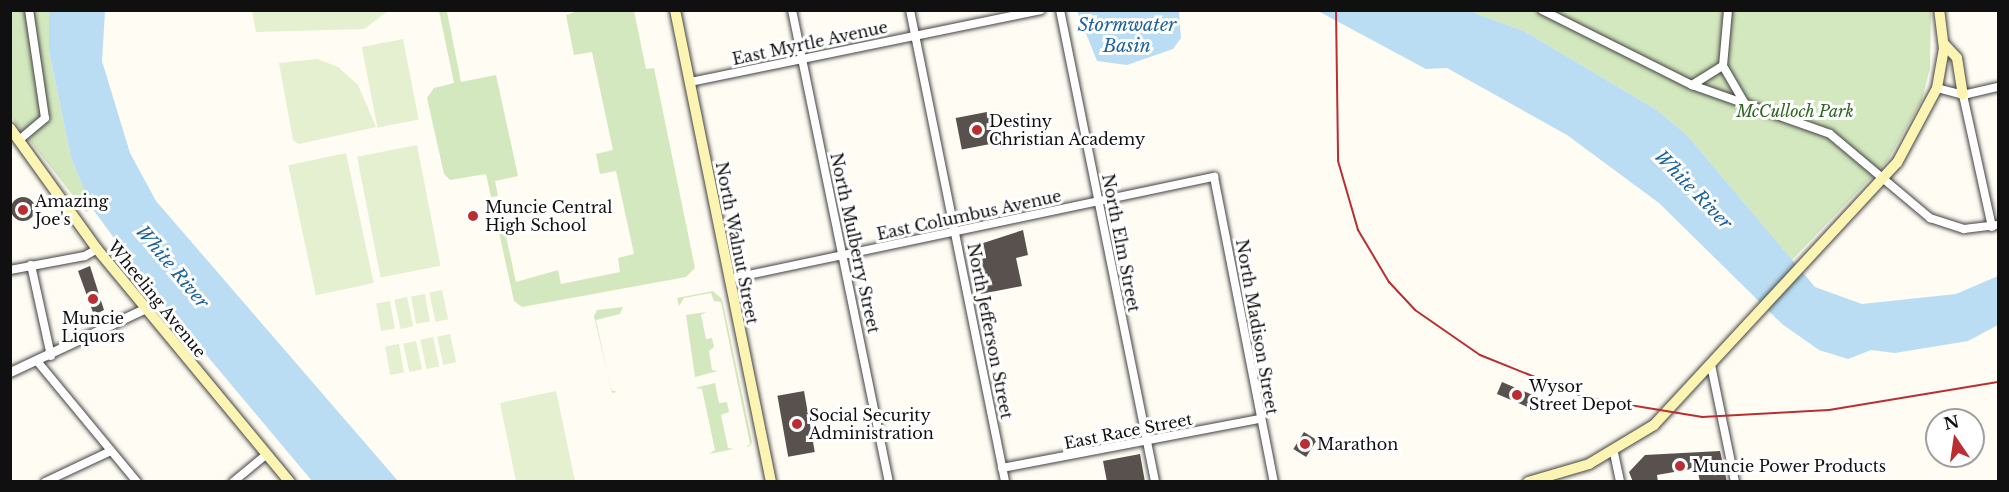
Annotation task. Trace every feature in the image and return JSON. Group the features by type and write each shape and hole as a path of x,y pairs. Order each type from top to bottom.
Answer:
{"main road":[{"name":"North Walnut Street","path":"675,10 771,482"},
{"path":"1528,482 1614,453 1666,414 1881,181 1916,136 1937,88 1944,44 1939,10"},
{"path":"1944,44 1956,58 1964,95"},
{"name":"Wheeling Avenue","path":"10,128 97,249 144,309 290,482"}],"street":[{"path":"19,140 45,118 29,10"},
{"name":"North Mulberry Street","path":"792,10 844,254 889,482"},
{"name":"North Jefferson Street","path":"910,10 1005,482"},
{"name":"East Myrtle Avenue","path":"690,82 802,57 1041,10"},
{"name":"North Elm Street","path":"1060,10 1155,482"},
{"path":"1542,10 1692,85 1840,140 1881,181 1914,209 1945,225 1995,226 1964,95"},
{"path":"1728,10 1723,66 1745,104"},
{"path":"1692,85 1723,66"},
{"path":"1937,88 1964,95 1998,87"},
{"name":"East Columbus Avenue","path":"729,279 1214,177"},
{"name":"North Madison Street","path":"1214,177 1258,419 1274,482"},
{"path":"10,270 97,249"},
{"path":"31,265 51,356"},
{"path":"10,372 51,356 144,309"},
{"path":"38,361 137,482"},
{"path":"1711,364 1736,482"},
{"name":"East Race Street","path":"1002,468 1258,419"},
{"path":"45,482 111,451"},
{"path":"1614,453 1620,482"},
{"path":"233,482 267,454"}],"green space":[{"path":"252,10 388,11 364,29 256,32"},
{"path":"11,11 49,11 49,51 71,158 92,208 86,212 11,117"},
{"path":"439,11 453,11 447,12 461,82 496,75 518,176 495,181 498,196 491,197 486,174 450,180 444,174 427,98 434,88 454,83"},
{"path":"578,11 634,11 646,69 654,68 695,268 686,277 522,307 514,301 493,205 499,204 516,282 558,270 561,284 620,272 618,258 634,254 616,171 600,174 596,154 613,150 592,52 574,55 566,15"},
{"name":"McCulloch Park","path":"1470,11 1931,11 1930,68 1922,100 1888,160 1792,260 1687,135 1657,110 1524,31"},
{"path":"403,39 419,119 377,128 362,47"},
{"path":"317,59 338,67 358,85 376,127 299,144 293,140 279,63"},
{"path":"417,145 440,266 381,277 357,157"},
{"path":"346,153 374,283 316,295 288,165"},
{"path":"442,290 448,319 436,322 429,293"},
{"path":"713,291 722,299 752,442 750,446 746,447 750,444 721,302 714,301 711,293 684,298 679,306 677,298"},
{"path":"425,294 430,322 416,324 411,296"},
{"path":"407,297 413,326 401,329 394,300"},
{"path":"390,301 395,329 381,331 376,303"},
{"path":"623,307 620,314 596,320 608,375 594,316 597,310"},
{"path":"706,312 701,315 706,339 712,338 714,347 709,351 712,370 718,371 695,377 686,315"},
{"path":"450,334 456,362 443,365 437,337"},
{"path":"433,337 439,366 427,369 420,340"},
{"path":"416,341 422,369 409,372 403,344"},
{"path":"399,344 404,373 390,375 385,346"},
{"path":"715,383 719,403 727,402 729,412 721,415 728,448 734,449 709,454 715,450 702,389 695,388"},
{"path":"556,391 575,481 516,481 500,403"}],"water":[{"name":"White River","path":"49,11 105,11 102,61 130,153 156,201 398,481 312,481 152,290 92,208 71,158 49,51"},
{"name":"Stormwater Basin","path":"1077,11 1179,11 1181,38 1173,49 1127,65 1097,61"},
{"name":"White River","path":"1318,11 1470,11 1524,31 1657,110 1687,135 1815,287 1862,304 1956,294 1998,276 1998,325 1968,341 1895,353 1871,350 1848,359 1819,350 1782,324 1659,203 1567,135 1447,68 1426,69"}],"building":[{"name":"Destiny Christian Academy","path":"992,111 998,142 962,149 956,118"},
{"name":"Amazing Joe's","path":"23,197 31,201 35,209 31,217 23,221 15,217 11,209 15,201"},
{"path":"1023,230 1028,255 1016,258 1022,286 981,294 974,246"},
{"name":"Muncie Liquors","path":"90,266 104,310 94,315 78,271"},
{"name":"Wysor Street Depot","path":"1502,382 1537,397 1532,409 1497,394"},
{"name":"Social Security Administration","path":"804,391 815,452 788,457 777,396"},
{"name":"Marathon","path":"1304,432 1317,440 1306,457 1293,449"},
{"name":"Muncie Power Products","path":"1720,451 1727,482 1700,482 1697,468 1657,475 1658,482 1633,482 1629,472 1645,455"},
{"path":"1140,454 1145,482 1107,482 1103,461"}],"railway":[{"path":"1336,10 1338,161 1358,230 1389,282 1415,310 1480,355 1587,398 1702,417 1829,410 1998,382"}],"place":[{"name":"Destiny Christian Academy","path":"977,130"},
{"name":"Amazing Joe's","path":"23,210"},
{"name":"Muncie Central High School","path":"473,216"},
{"name":"Muncie Liquors","path":"93,299"},
{"name":"Wysor Street Depot","path":"1517,395"},
{"name":"Social Security Administration","path":"797,424"},
{"name":"Marathon","path":"1305,444"},
{"name":"Muncie Power Products","path":"1680,466"}]}
